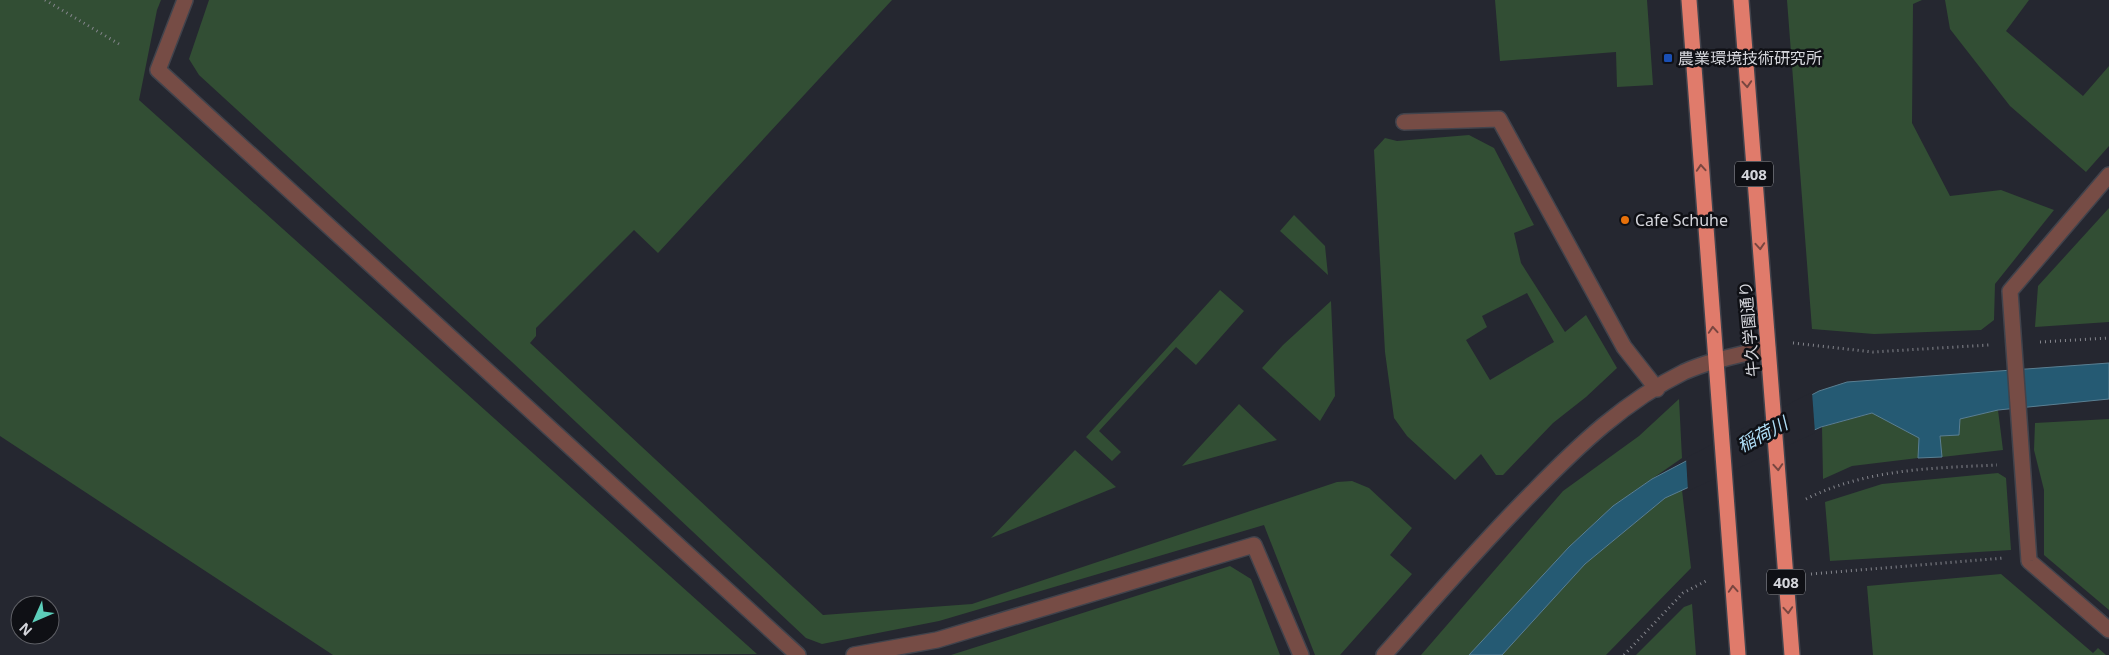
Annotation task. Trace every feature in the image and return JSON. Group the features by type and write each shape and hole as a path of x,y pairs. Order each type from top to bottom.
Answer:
{"highway":[{"path":"1688,0 1738,655"},
{"name":"牛久学園通り","path":"1741,0 1792,655"}],"street":[{"path":"186,0 158,70 798,655"},
{"path":"1404,122 1499,119 1624,347 1657,389"},
{"path":"2109,175 2010,291 2029,561 2109,630"},
{"path":"1384,655 1485,541 1584,440 1621,410 1686,372 1716,361 1768,348"},
{"path":"854,655 937,640 1254,545 1301,655"}],"path":[{"path":"45,0 119,44"},
{"path":"1768,348 1796,342 1873,352 2013,350 2109,338"},
{"path":"1781,511 1855,479 1888,473 2021,458"},
{"path":"1786,576 2028,556"},
{"path":"1624,655 1683,593 1702,581 1732,576"}],"green space":[{"path":"0,0 161,0 157,10 139,100 757,654 333,655 0,436"},
{"path":"209,0 892,0 658,253 634,230 536,328 536,336 530,343 823,615 972,604 1337,482 1352,481 1369,488 1412,528 1390,555 1412,574 1340,655 1315,655 1264,525 939,621 822,644 806,638 512,362 199,75 189,59"},
{"path":"1495,0 1647,0 1653,85 1617,87 1616,52 1500,61"},
{"path":"1787,0 1922,0 1913,4 1912,123 1950,196 2001,190 2054,210 1995,284 1994,320 1981,330 1874,334 1812,329"},
{"path":"1945,0 2029,0 2006,31 2083,96 2109,66 2109,146 2086,172 2010,106 1950,29"},
{"path":"1469,135 1494,148 1534,225 1514,233 1521,263 1565,332 1586,315 1617,368 1586,397 1553,423 1503,475 1496,475 1481,454 1455,480 1407,436 1394,418 1385,352 1374,150 1385,138 1397,141","holes":["1527,293 1554,342 1490,380 1466,340 1487,327 1482,316"]},
{"path":"2109,208 2109,322 2035,327 2038,286"},
{"path":"1294,215 1325,246 1328,275 1280,231"},
{"path":"1220,290 1244,311 1196,365 1176,347 1099,431 1121,452 1112,461 1086,437"},
{"path":"1331,301 1335,396 1320,421 1262,368 1283,345"},
{"path":"1679,399 1682,458 1613,506 1569,547 1469,655 1421,655 1563,491 1639,436"},
{"path":"1239,404 1277,440 1182,466"},
{"path":"1998,410 2003,450 1942,457 1940,436 1959,434 1960,419"},
{"path":"1873,413 1919,438 1918,458 1852,466 1823,479 1822,427"},
{"path":"2109,419 2109,610 2044,555 2044,490 2034,450 2035,423"},
{"path":"1075,450 1116,487 991,538"},
{"path":"1998,473 2006,478 2011,550 1830,561 1825,502 1882,484"},
{"path":"1682,490 1691,568 1606,655 1502,655 1585,564 1665,498"},
{"path":"1230,566 1251,579 1280,655 951,655"},
{"path":"2001,574 2093,653 2098,648 2106,655 1873,655 1867,586"},
{"path":"1692,604 1696,655 1636,655 1684,607"}],"water":[{"name":"稲荷川","path":"2109,363 2109,399 1998,410 1960,419 1959,435 1940,436 1942,457 1918,458 1919,438 1872,413 1821,427 1665,498 1585,564 1502,655 1469,655 1569,547 1613,506 1652,479 1819,391 1847,382"}],"pier":[{"path":"1812,392 1815,433 1688,491 1686,458"}],"place":[{"name":"農業環境技術研究所","path":"1668,58"},
{"name":"Cafe Schuhe","path":"1625,220"}]}
